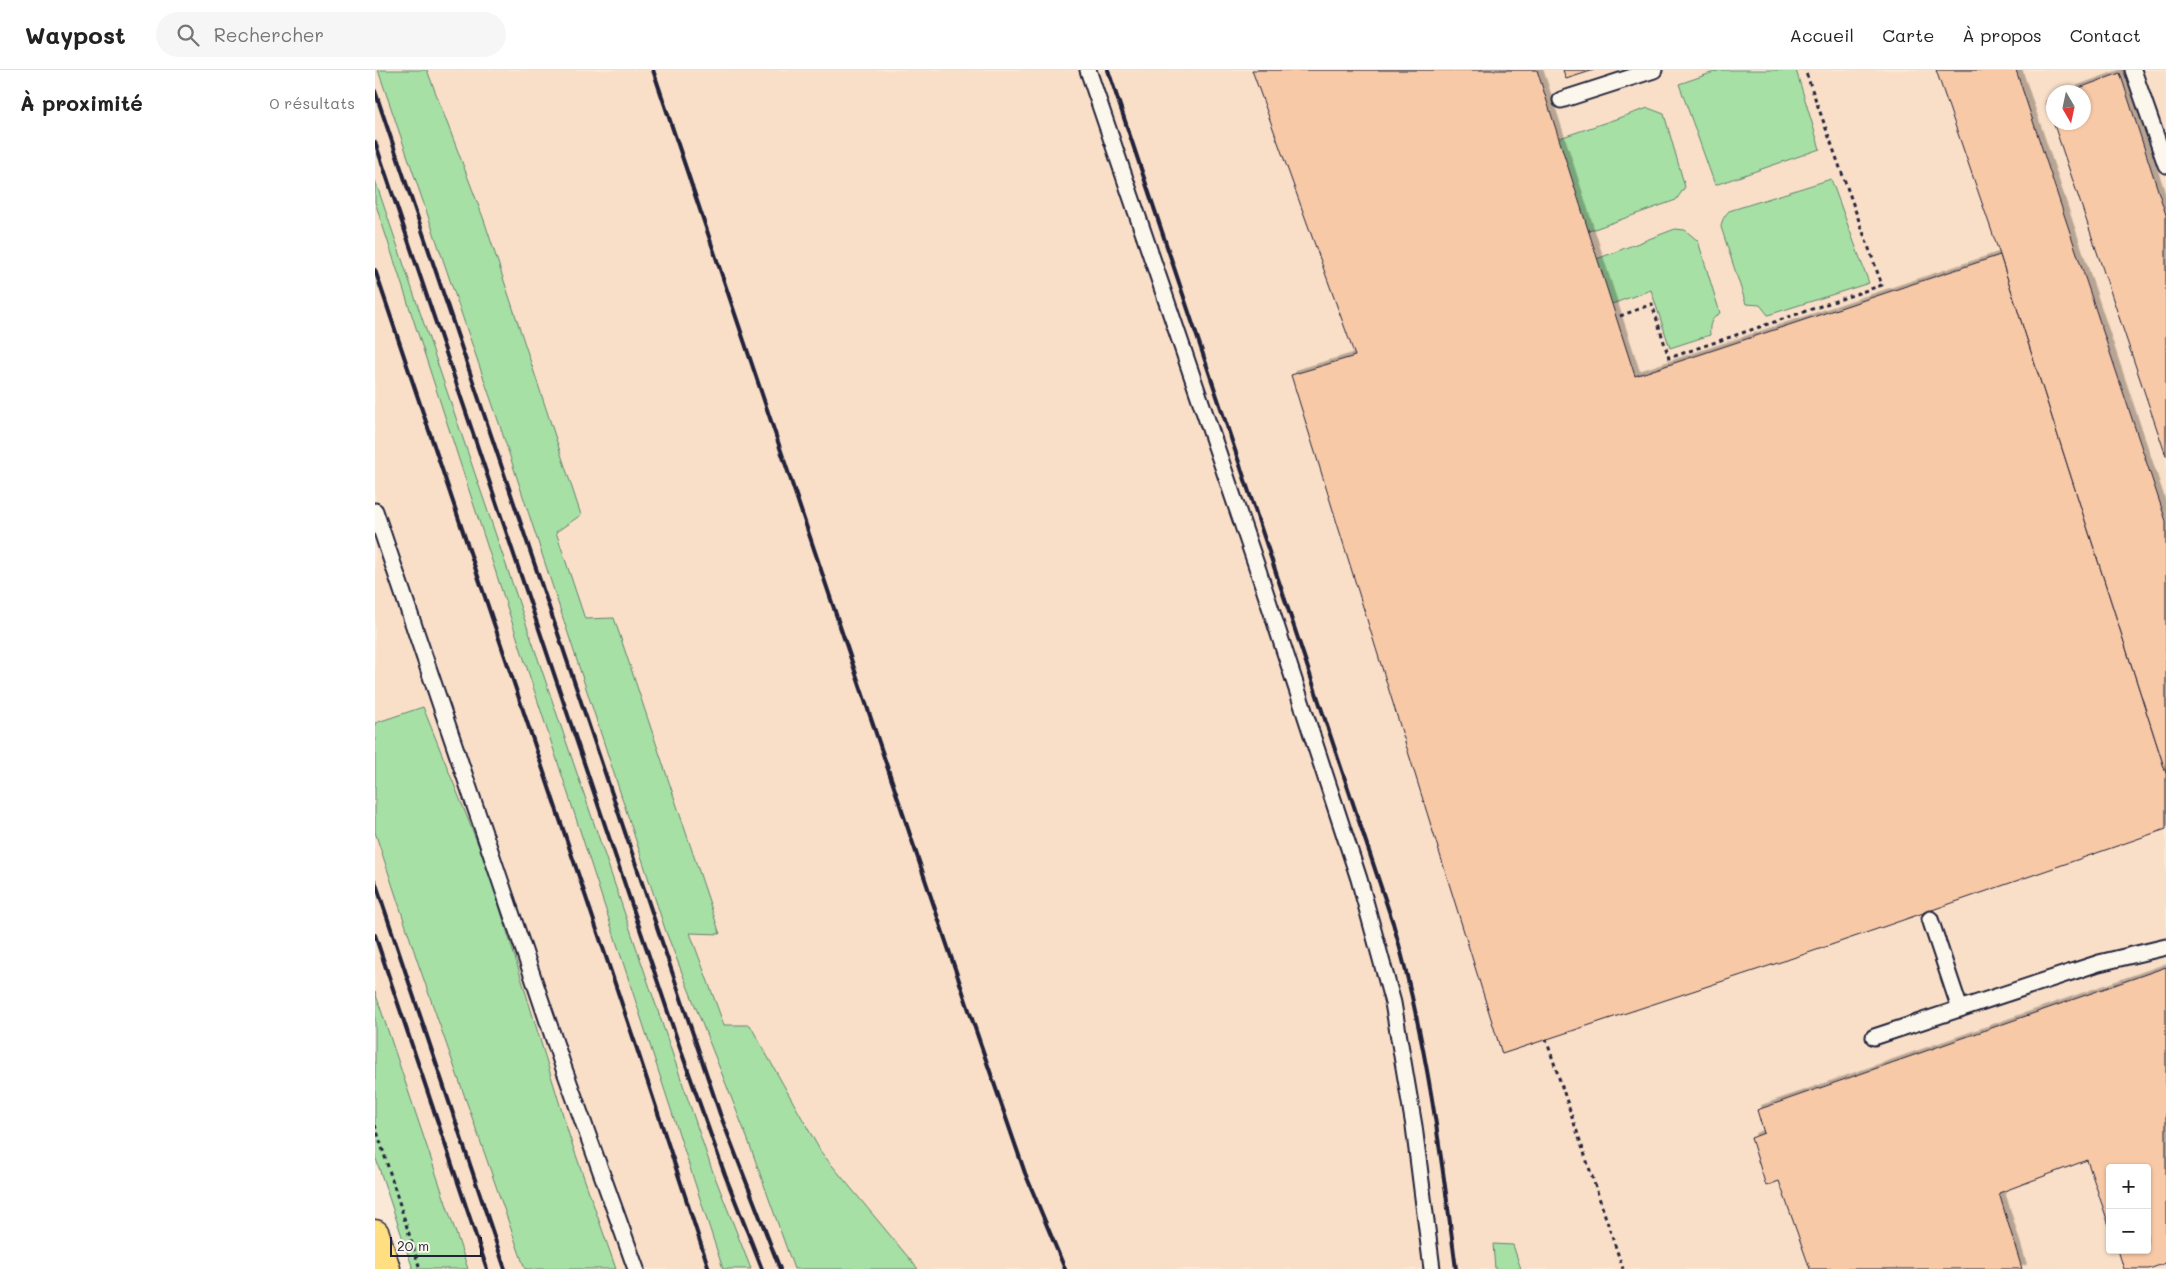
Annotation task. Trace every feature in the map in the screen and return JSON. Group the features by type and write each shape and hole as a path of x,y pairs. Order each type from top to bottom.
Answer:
{"main road":[{"path":"375,1234 386,1269"}],"lane":[{"path":"1088,70 1255,560 1362,888 1393,1003 1414,1126 1432,1269"},
{"path":"1561,100 1653,70"},
{"path":"2133,70 2166,165"},
{"path":"375,512 554,1037 636,1269"},
{"path":"1930,919 1960,1009"},
{"path":"1874,1037 2099,963 2166,947"}],"path":[{"path":"1620,316 1652,304 1669,358 1881,285 1805,70"},
{"path":"1546,1039 1623,1269"},
{"path":"375,1125 420,1269"}],"shaded area":[{"path":"375,70 2166,70 2166,1269 455,1269 375,1037"}],"green space":[{"path":"378,70 427,70 484,220 581,515 556,532 585,619 614,618 720,934 690,933 724,1025 750,1025 821,1152 918,1269 794,1269 748,1140 666,932 500,426"},
{"path":"1720,70 1796,70 1820,149 1715,185 1679,84"},
{"path":"1648,108 1664,114 1685,187 1676,200 1586,232 1557,139"},
{"path":"1831,179 1869,283 1768,315 1760,305 1746,304 1721,227 1725,216 1729,211"},
{"path":"375,180 711,1167 751,1269 723,1269 375,202"},
{"path":"1675,229 1685,230 1698,241 1720,313 1711,322 1710,335 1670,348 1651,290 1609,305 1594,260"},
{"path":"423,707 488,869 570,1138 616,1269 525,1269 417,960 375,832 375,723"},
{"path":"375,992 468,1269 413,1269 375,1156"},
{"path":"1493,1244 1513,1245 1521,1269 1495,1269"}],"building":[{"path":"1252,70 1537,70 1635,376 2000,255 2166,773 2166,829 1805,954 1502,1054 1291,375 1355,356"},
{"path":"1563,70 1594,70 1566,79"},
{"path":"1936,70 2016,70 2166,521 2166,773 2000,255"},
{"path":"2120,73 2166,215 2166,456 2056,130 2091,130 2091,85 2087,85"},
{"path":"2166,967 2166,1263 2149,1269 2124,1269 2119,1254 2151,1254 2151,1164 2106,1164 2106,1216 2087,1160 1999,1193 2022,1269 1810,1269 1779,1181 1766,1186 1751,1138 1764,1133 1757,1110"}],"railway":[{"path":"653,70 974,1025 1025,1173 1065,1269"},
{"path":"1108,70 1393,923 1415,1009 1431,1095 1456,1269"},
{"path":"375,91 720,1114 780,1269"},
{"path":"375,142 680,1048 725,1175 762,1269"},
{"path":"375,270 709,1269"},
{"path":"375,881 505,1269"},
{"path":"375,935 487,1269"}]}
